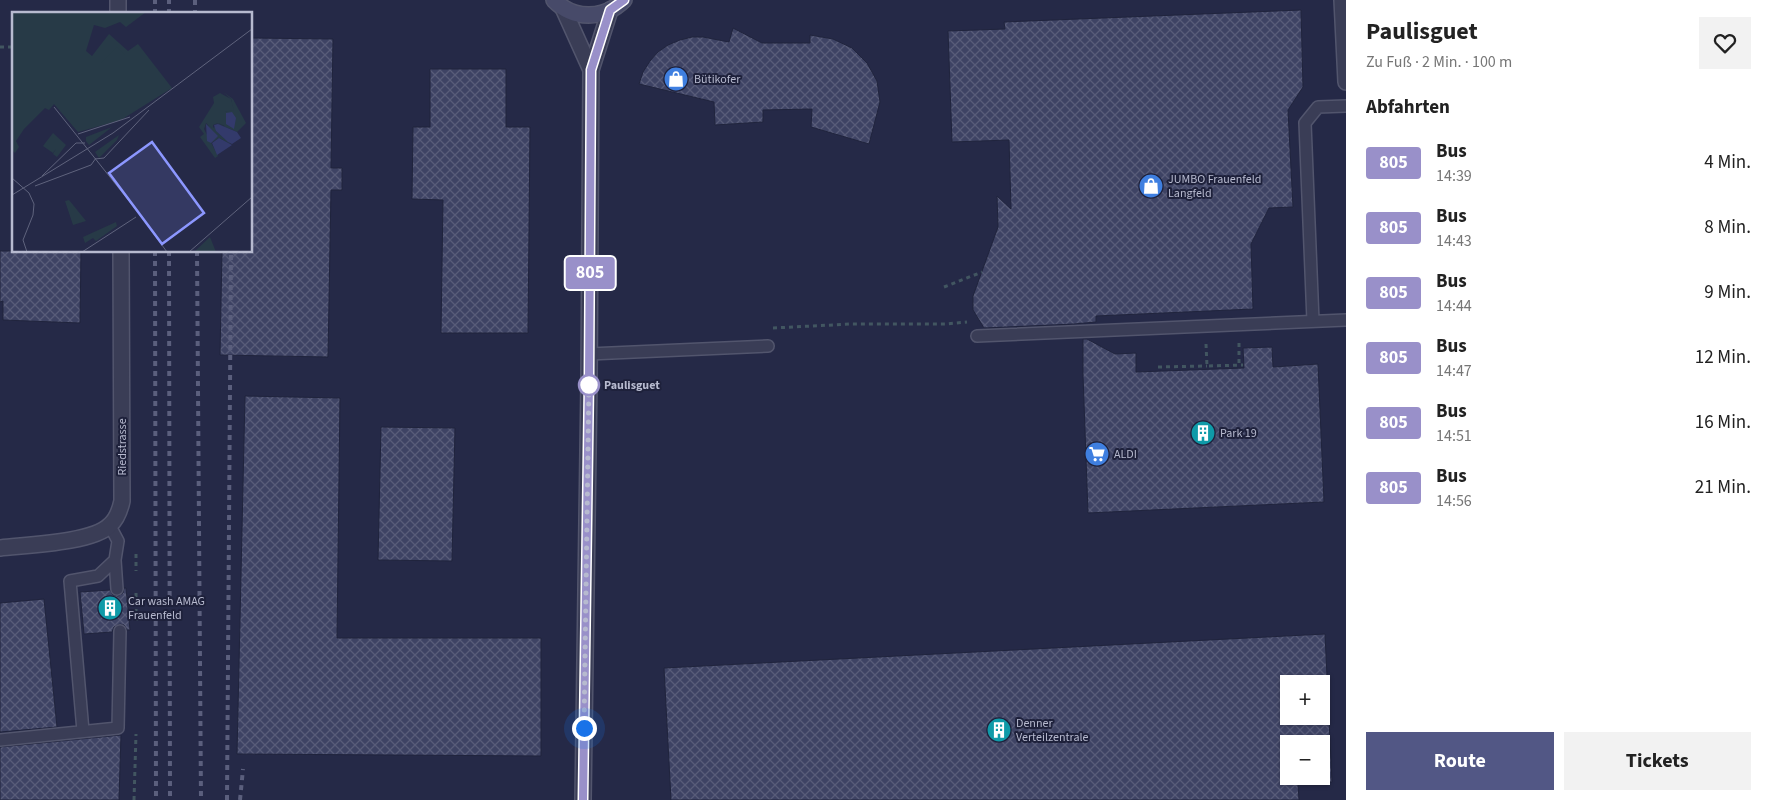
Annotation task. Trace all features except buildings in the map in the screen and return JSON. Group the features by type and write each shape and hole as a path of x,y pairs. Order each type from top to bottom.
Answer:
{"main road":[{"path":"558,4 574,13 586,15 610,10 624,0"}],"street":[{"path":"1342,0 1346,82"},
{"path":"558,4 591,70"},
{"path":"583,800 591,70 610,10"},
{"name":"Riedstrasse","path":"110,526 118,514 122,501 121,252"},
{"path":"0,548 75,539 110,526"}],"lane":[{"path":"1313,321 1305,124 1318,107 1346,106"},
{"path":"977,336 1346,320"},
{"path":"589,354 768,346"},
{"path":"110,526 118,541 115,560 117,589"},
{"path":"83,731 70,582 98,576 115,560"},
{"path":"0,740 118,728 120,631"}],"path":[{"path":"944,287 982,272"},
{"path":"1206,326 1207,366"},
{"path":"1158,366 1243,365"}],"railway":[{"path":"155,0 155,12"},
{"path":"169,0 169,12"},
{"path":"195,0 195,12"},
{"path":"155,252 156,800"},
{"path":"169,252 170,800"},
{"path":"197,252 201,800"},
{"path":"227,800 231,252"},
{"path":"240,800 243,769"}],"bus line":[{"name":"805","path":"583,800 591,70 610,10 624,0"}],"place":[{"name":"Bütikofer","path":"676,79"},
{"name":"JUMBO Frauenfeld Langfeld","path":"1151,186"},
{"name":"Paulisguet","path":"589,385"},
{"name":"Park 19","path":"1203,433"},
{"name":"ALDI","path":"1097,454"},
{"name":"Car wash AMAG Frauenfeld","path":"110,608"},
{"name":"Denner Verteilzentrale","path":"999,730"}],"route":[{"path":"584,728 589,381 589,385"}]}
